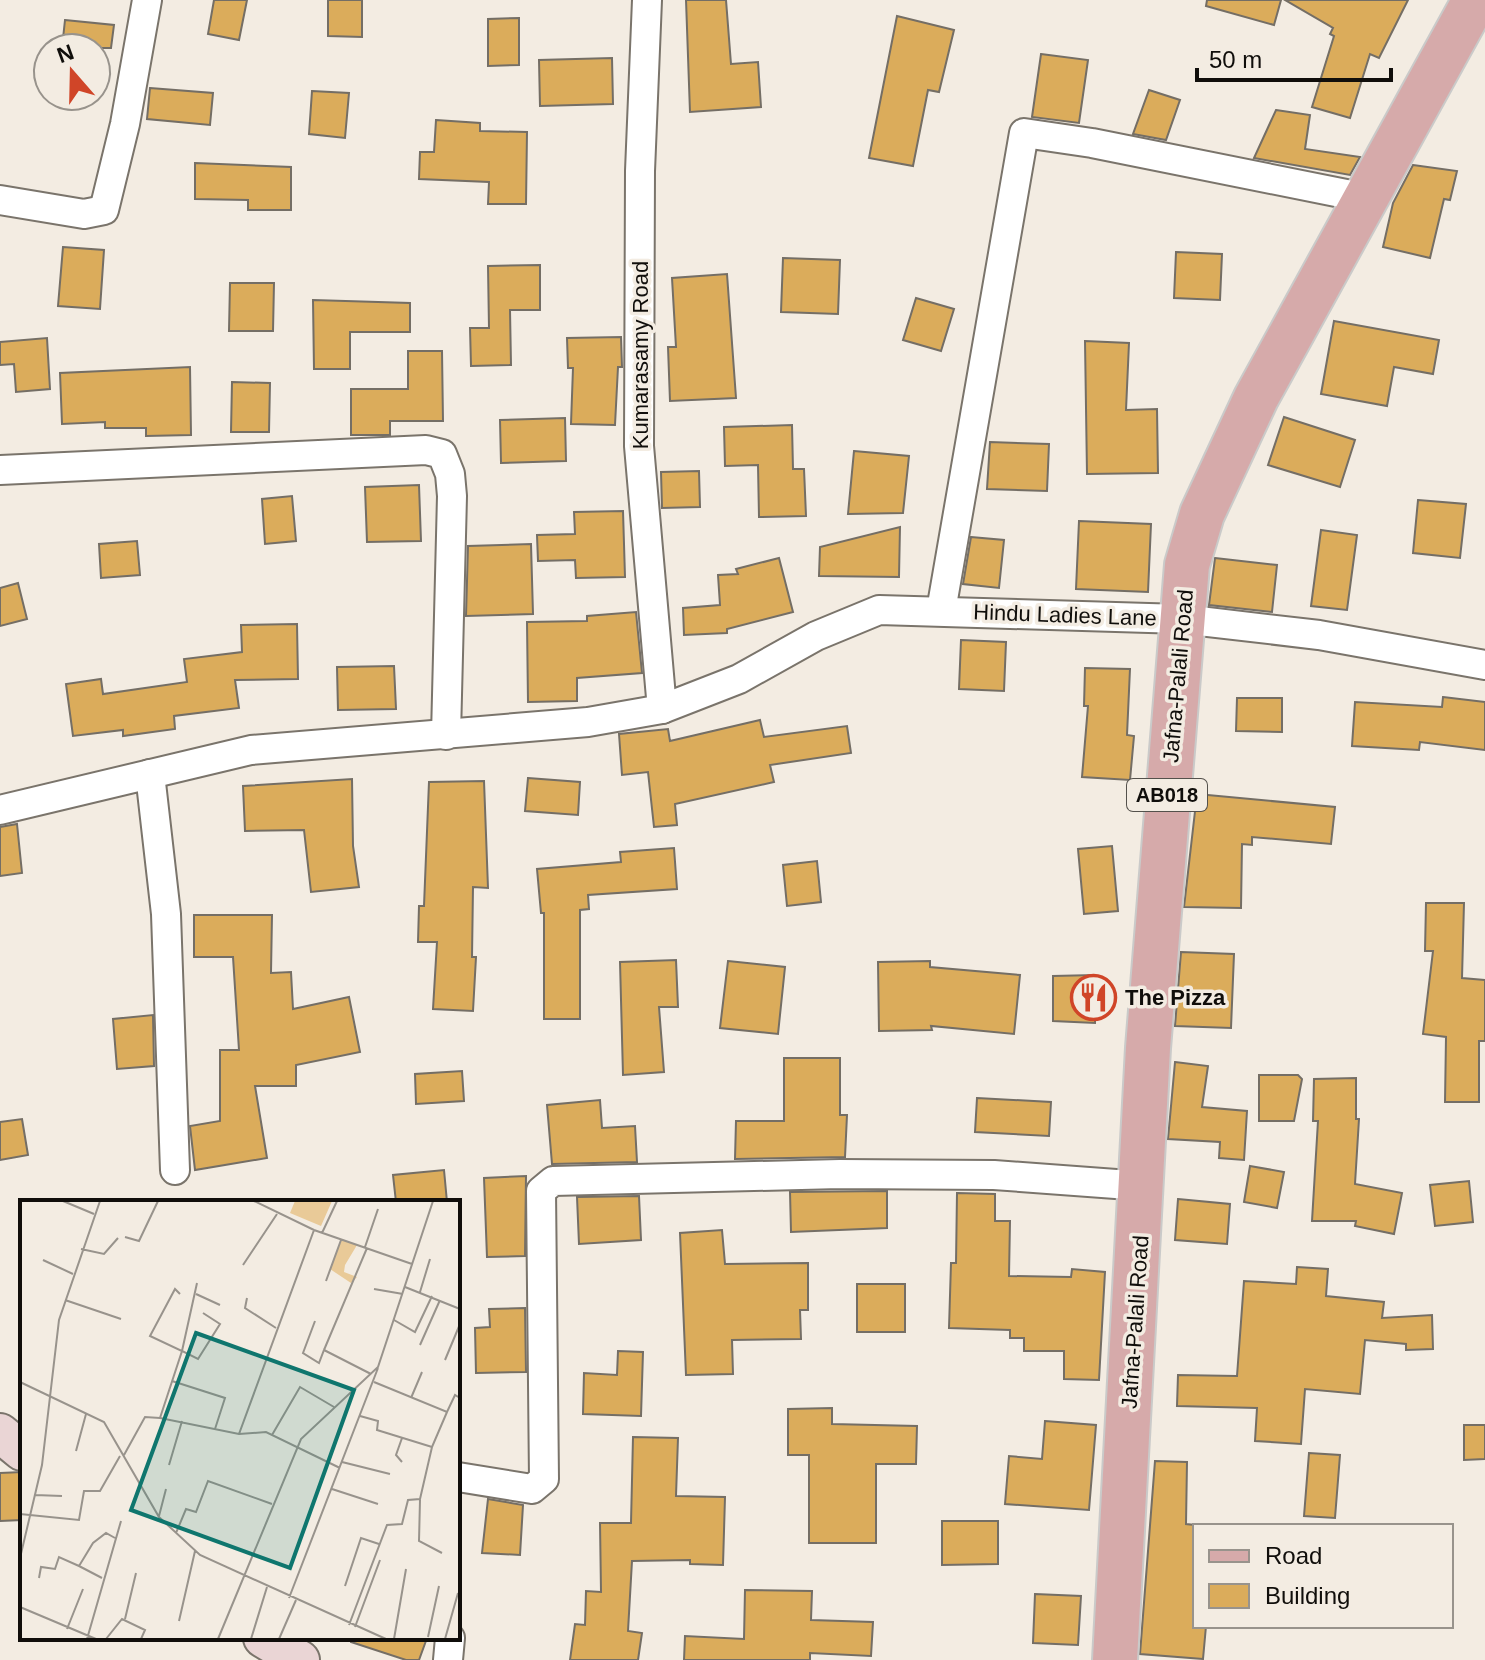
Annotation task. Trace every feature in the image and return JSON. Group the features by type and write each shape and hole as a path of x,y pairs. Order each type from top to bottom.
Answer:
{"main road":[{"name":"Jafna-Palali Road","path":"1115,1660 1143,1186 1148,1048 1187,565 1202,514 1256,398 1475,0"},
{"path":"0,1433 20,1449"},
{"path":"266,1640 300,1660"}],"street":[{"path":"0,200 84,214 104,210 125,124 147,0"},
{"name":"Kumarasamy Road","path":"647,0 640,171 639,446 662,709"},
{"path":"941,611 1024,133 1092,143 1366,198"},
{"path":"0,470 285,455 426,450 442,454 450,474 452,496 446,735"},
{"name":"Hindu Ladies Lane","path":"0,810 251,750 588,722 662,709 739,679 816,636 879,610 1182,619 1319,635 1485,665"},
{"path":"150,774 166,914 175,1170"},
{"path":"460,1477 532,1489 544,1479 541,1191 553,1181 871,1174 994,1175 1143,1186"},
{"path":"448,1660 450,1640"}],"building":[{"path":"214,0 247,0 239,40 208,34"},
{"path":"328,0 362,0 362,37 328,36"},
{"path":"686,0 726,0 731,64 758,62 761,107 690,112"},
{"path":"1207,0 1281,0 1274,25 1206,6"},
{"path":"1285,0 1408,0 1379,58 1370,54 1350,118 1312,107 1334,36 1330,34 1333,28"},
{"path":"897,16 954,30 939,92 928,90 913,166 869,158"},
{"path":"519,18 519,65 488,66 488,19"},
{"path":"65,20 114,25 112,40 112,32 64,32"},
{"path":"1041,54 1088,60 1079,123 1032,117"},
{"path":"612,58 613,104 540,106 539,60"},
{"path":"150,88 213,93 210,125 147,119"},
{"path":"1149,90 1180,100 1166,140 1133,134"},
{"path":"312,91 349,93 345,138 309,134"},
{"path":"1276,110 1310,115 1305,149 1360,157 1350,175 1254,158"},
{"path":"436,120 480,123 480,131 527,132 526,204 488,204 489,182 419,179 420,152 434,152"},
{"path":"195,163 291,167 291,210 248,210 248,200 195,199"},
{"path":"1413,165 1457,171 1450,200 1444,199 1430,258 1383,247 1393,203"},
{"path":"63,247 104,250 100,309 58,306"},
{"path":"1176,252 1222,254 1220,300 1174,298"},
{"path":"783,258 840,260 838,314 781,312"},
{"path":"540,265 540,310 510,310 511,365 471,366 470,328 489,328 488,266"},
{"path":"727,274 736,398 670,401 668,347 676,347 672,278"},
{"path":"230,283 274,283 273,331 229,331"},
{"path":"916,298 954,309 941,351 903,340"},
{"path":"313,300 410,303 410,332 350,332 350,369 314,369"},
{"path":"1334,321 1439,340 1433,374 1394,367 1387,406 1321,394"},
{"path":"621,337 622,367 618,367 615,425 571,424 573,368 568,368 567,338"},
{"path":"47,338 50,389 16,392 14,364 0,365 0,342"},
{"path":"1085,341 1129,343 1126,410 1157,409 1158,473 1087,474"},
{"path":"408,351 442,351 443,421 390,421 390,435 351,435 351,389 408,389"},
{"path":"190,367 191,435 146,436 146,428 105,428 105,422 62,424 60,373"},
{"path":"232,382 270,383 269,432 231,432"},
{"path":"1284,417 1355,440 1340,487 1268,465"},
{"path":"565,418 566,461 501,463 500,420"},
{"path":"792,425 793,469 804,469 806,516 759,517 758,465 725,466 724,427"},
{"path":"990,442 1049,444 1047,491 987,489"},
{"path":"854,451 909,456 903,513 848,514"},
{"path":"699,471 700,507 662,508 661,472"},
{"path":"419,485 421,541 367,542 365,487"},
{"path":"292,496 296,541 265,544 262,499"},
{"path":"1418,500 1466,504 1460,558 1413,553"},
{"path":"623,511 625,577 576,578 575,560 538,561 537,535 575,534 574,512"},
{"path":"1079,521 1151,524 1148,592 1076,589"},
{"path":"900,527 899,577 819,576 820,547"},
{"path":"1321,530 1357,535 1347,610 1311,606"},
{"path":"971,537 1004,540 999,588 963,584"},
{"path":"137,541 140,575 101,578 99,544"},
{"path":"531,544 533,614 466,616 468,546"},
{"path":"779,558 793,612 727,629 727,633 684,635 683,608 720,605 718,575 738,574 736,569"},
{"path":"1215,558 1277,565 1272,612 1209,605"},
{"path":"18,583 27,619 0,626 0,588"},
{"path":"636,612 642,673 577,678 577,701 528,702 527,622 587,621 587,616"},
{"path":"297,624 298,679 235,680 239,708 174,716 175,729 123,736 123,730 73,736 66,684 101,679 103,694 187,682 184,659 242,652 241,625"},
{"path":"961,640 1006,642 1004,691 959,689"},
{"path":"394,666 396,709 338,710 337,667"},
{"path":"1085,668 1130,669 1127,735 1134,736 1130,780 1082,777 1088,706 1084,706"},
{"path":"1443,697 1485,702 1485,750 1420,742 1419,750 1352,746 1355,702 1442,707"},
{"path":"1237,698 1282,698 1282,732 1236,731"},
{"path":"760,720 764,737 847,726 851,753 770,765 774,782 675,804 677,825 654,827 648,772 622,775 619,734 668,729 670,741"},
{"path":"528,778 580,782 578,815 525,811"},
{"path":"352,779 353,846 359,887 311,892 304,830 245,831 243,786"},
{"path":"484,781 488,888 473,887 472,957 476,957 473,1011 433,1009 437,942 418,942 419,906 424,906 429,782"},
{"path":"1197,794 1335,807 1331,844 1252,837 1252,845 1242,844 1241,908 1184,907"},
{"path":"17,824 22,873 0,876 0,827"},
{"path":"1112,846 1118,911 1084,914 1078,849"},
{"path":"674,848 677,889 588,895 589,909 580,910 580,1019 544,1019 544,913 541,913 537,869 621,862 620,852"},
{"path":"817,861 821,902 787,906 783,865"},
{"path":"1426,903 1464,903 1462,978 1485,980 1485,1041 1479,1041 1479,1102 1445,1102 1446,1037 1423,1034 1433,951 1425,951"},
{"path":"194,915 272,915 271,973 291,972 293,1009 349,997 360,1052 296,1065 296,1086 255,1086 267,1158 195,1170 190,1126 220,1121 220,1050 239,1050 233,957 194,957"},
{"path":"1181,952 1234,954 1231,1028 1175,1026"},
{"path":"676,960 678,1007 659,1007 664,1072 623,1075 620,962"},
{"path":"728,961 785,967 778,1034 720,1028"},
{"path":"930,961 930,967 1020,975 1014,1034 931,1026 932,1030 879,1031 878,962"},
{"path":"1095,975 1095,1023 1053,1021 1053,976"},
{"path":"153,1015 154,1066 117,1069 113,1019"},
{"path":"784,1058 840,1058 840,1115 847,1115 845,1157 735,1159 736,1121 784,1121"},
{"path":"1175,1062 1208,1066 1202,1107 1247,1111 1244,1160 1219,1158 1220,1142 1168,1139"},
{"path":"462,1071 464,1101 416,1104 415,1074"},
{"path":"1259,1075 1298,1075 1302,1079 1294,1121 1259,1121"},
{"path":"1356,1078 1356,1119 1359,1119 1355,1184 1402,1193 1394,1234 1355,1226 1356,1221 1312,1221 1318,1121 1313,1121 1314,1079"},
{"path":"977,1098 1051,1102 1049,1136 975,1132"},
{"path":"600,1100 602,1128 635,1126 637,1162 552,1164 547,1105"},
{"path":"22,1119 28,1155 0,1160 0,1122"},
{"path":"1250,1166 1284,1172 1277,1208 1244,1202"},
{"path":"444,1170 447,1200 396,1200 393,1175"},
{"path":"526,1176 525,1256 487,1257 484,1178"},
{"path":"1469,1181 1473,1222 1435,1226 1430,1185"},
{"path":"887,1191 887,1228 791,1232 790,1192"},
{"path":"957,1193 995,1194 995,1221 1010,1221 1009,1276 1071,1277 1072,1269 1105,1272 1099,1380 1064,1379 1064,1351 1024,1351 1024,1338 1010,1338 1010,1330 949,1328 951,1263 956,1263"},
{"path":"639,1196 641,1240 579,1244 577,1197"},
{"path":"1178,1199 1230,1204 1227,1244 1175,1240"},
{"path":"722,1230 725,1264 808,1263 808,1310 800,1310 801,1339 732,1340 733,1374 686,1375 680,1233"},
{"path":"1297,1267 1328,1269 1326,1296 1384,1302 1382,1318 1432,1315 1433,1349 1406,1350 1406,1344 1365,1340 1360,1394 1305,1389 1301,1444 1255,1441 1257,1408 1177,1406 1178,1375 1237,1376 1244,1281 1296,1284"},
{"path":"857,1284 905,1284 905,1332 857,1332"},
{"path":"525,1308 526,1372 476,1373 475,1328 490,1327 489,1309"},
{"path":"618,1351 643,1352 641,1416 583,1414 584,1373 617,1375"},
{"path":"832,1408 832,1424 917,1426 916,1464 876,1464 876,1543 809,1543 809,1455 788,1455 788,1409"},
{"path":"1045,1421 1096,1425 1089,1510 1005,1504 1009,1456 1042,1459"},
{"path":"1464,1425 1485,1425 1485,1459 1464,1460"},
{"path":"633,1437 678,1438 676,1496 725,1497 723,1565 690,1564 690,1560 632,1561 628,1631 642,1633 638,1660 570,1660 575,1624 585,1625 586,1591 601,1592 600,1523 631,1523"},
{"path":"1309,1453 1340,1455 1335,1518 1304,1516"},
{"path":"1155,1461 1187,1462 1186,1524 1193,1525 1193,1628 1206,1628 1203,1659 1140,1654"},
{"path":"20,1472 20,1520 0,1521 0,1473"},
{"path":"488,1499 523,1505 520,1555 482,1553"},
{"path":"942,1521 998,1521 998,1564 942,1565"},
{"path":"745,1590 812,1591 811,1620 873,1622 871,1656 810,1653 810,1660 684,1660 685,1636 744,1639"},
{"path":"1035,1594 1081,1596 1078,1645 1033,1643"},
{"path":"426,1640 419,1660 406,1660 351,1642"}],"place":[{"name":"The Pizza","path":"1094,997"}]}
